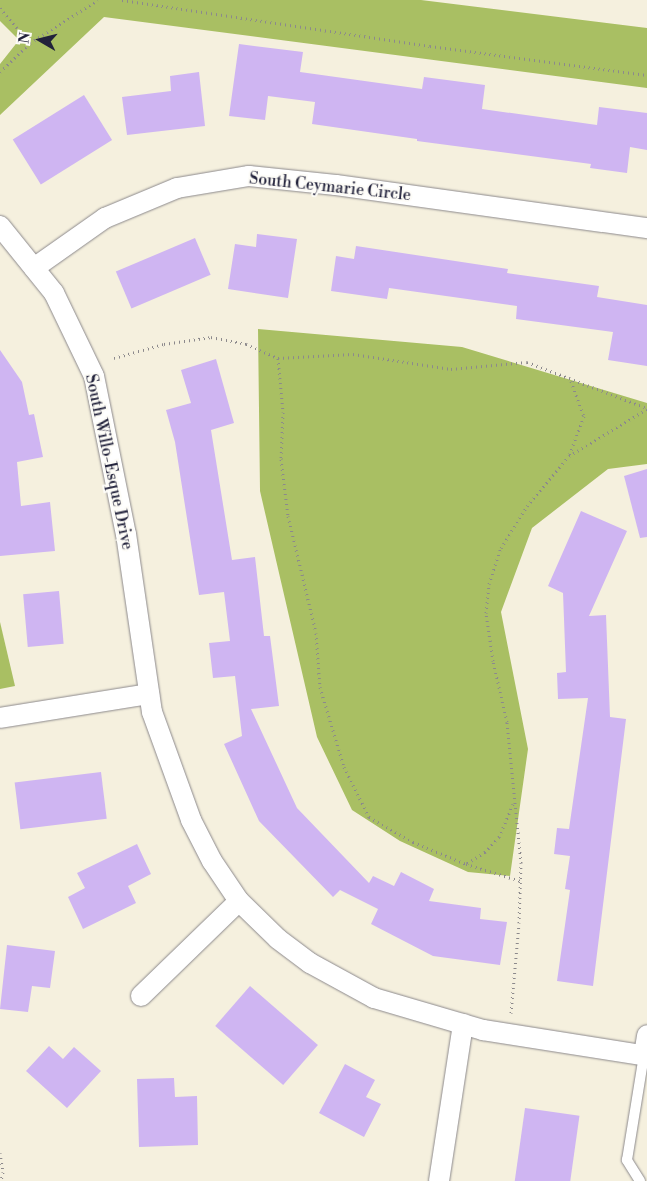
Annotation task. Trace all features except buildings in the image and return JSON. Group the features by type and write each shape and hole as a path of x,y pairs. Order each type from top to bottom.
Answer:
{"street":[{"name":"South Ceymarie Circle","path":"34,268 105,218 177,188 249,176 336,184 647,228"},
{"name":"South Willo-Esque Drive","path":"0,226 54,293 94,376 126,534 152,712 191,820 212,861 239,901 278,939 310,963 374,998 483,1030 646,1056"},
{"path":"0,718 149,694"},
{"path":"141,996 239,901"},
{"path":"439,1181 463,1024"},
{"path":"646,1056 647,1035"}],"lane":[{"path":"640,1181 627,1160 646,1056"}],"path":[{"path":"0,72 30,43 98,0"},
{"path":"122,0 430,46 647,75"},
{"path":"0,8 30,43"},
{"path":"114,358 164,344 211,337 246,344 278,358 353,354 451,369 527,362 647,409"},
{"path":"278,358 283,412 281,459 288,516 316,632 320,687 344,767 369,817 413,842 466,864 521,881"},
{"path":"511,1014 519,923 521,863 507,722 493,661 486,613 489,584 506,540 528,506 569,456 584,416 571,380"},
{"path":"569,456 647,409"},
{"path":"466,864 485,852 499,837 514,802"},
{"path":"0,1153 3,1172 0,1181"}],"green space":[{"path":"0,0 421,0 647,28 647,88 104,17 0,115 0,64 19,40 0,21"},
{"path":"258,329 462,347 647,403 647,464 608,469 532,528 501,612 528,749 510,876 468,872 400,841 352,810 317,737 260,491"},
{"path":"0,622 15,686 0,689"}]}
